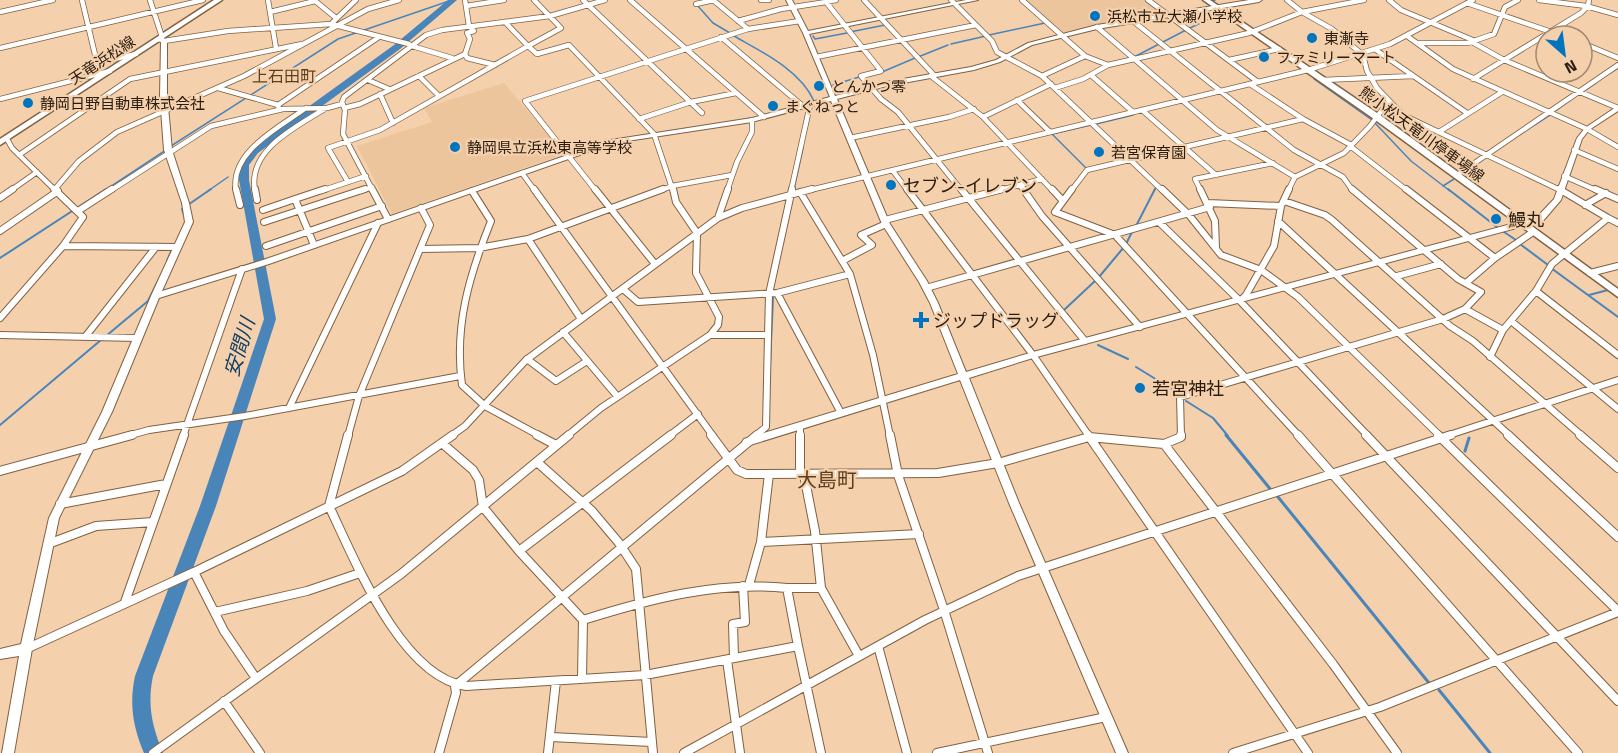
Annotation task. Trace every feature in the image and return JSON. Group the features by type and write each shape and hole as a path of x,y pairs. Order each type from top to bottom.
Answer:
{"main road":[{"name":"天竜浜松線","path":"3,141 219,0"},
{"name":"熊小松天竜川停車場線","path":"1206,0 1377,117 1618,294"}],"street":[{"path":"0,12 53,0"},
{"path":"82,0 97,63 136,54"},
{"path":"8,753 26,649 54,518 107,412 155,296 189,222 187,206 168,149 161,39 150,0"},
{"path":"0,48 203,0"},
{"path":"268,0 276,48"},
{"path":"270,12 315,0 336,18"},
{"path":"331,24 356,0"},
{"path":"0,231 56,190 79,161 103,140 130,125 218,88 306,44 368,9 399,0"},
{"path":"465,0 469,26 474,31 467,33 470,39 465,54"},
{"path":"466,6 504,0"},
{"path":"348,182 328,148 393,123 561,28 534,0"},
{"path":"583,0 702,113"},
{"path":"388,219 343,134 345,98 398,57 422,34 550,16 605,0"},
{"path":"630,0 764,117"},
{"path":"696,4 715,0 748,29"},
{"path":"761,0 769,0"},
{"path":"789,0 806,33 886,222 926,288 1042,570 1122,753"},
{"path":"738,21 793,7 836,0"},
{"path":"864,0 933,76 983,117 1062,201"},
{"path":"806,33 953,2 975,0"},
{"path":"1022,0 1085,56 1108,64"},
{"path":"1148,0 1258,82"},
{"path":"155,296 266,262 613,141 752,120 870,88 972,69 1006,57 1030,44 1097,27 1259,0"},
{"path":"1287,0 1302,12 1332,29 1362,55 1363,66 1371,78 1388,102 1403,115 1559,189 1618,223"},
{"path":"983,117 1053,86 1092,76 1108,64 1254,32 1302,12 1364,0"},
{"path":"1389,0 1401,10 1473,41 1504,60 1618,108"},
{"path":"1508,0 1517,1"},
{"path":"1539,0 1588,6 1617,13"},
{"path":"1563,24 1581,13 1588,6 1589,0"},
{"path":"1418,43 1473,41 1494,34 1498,29 1500,16 1505,7 1517,1"},
{"path":"826,2 881,71 861,76 870,88 898,112 1085,341"},
{"path":"953,2 992,41 997,52 1042,76 1189,214 1221,255 1261,270 1286,288 1618,611 1497,662 1366,713 1297,737 1233,753"},
{"path":"0,654 26,649 194,572 402,471 443,444 485,406 527,359 718,218 742,207 1223,91 1362,55 1407,36 1470,2 1500,16 1534,26"},
{"path":"655,264 525,101 748,29 800,21"},
{"path":"522,173 737,470 746,474 938,473 998,463 1089,437 1164,444 1181,437 1180,397 1443,319 1465,309 1481,292 1441,264 1349,188 1343,177 1294,150 1133,21"},
{"path":"153,753 255,677 372,596 485,508 556,445 617,396 710,335 718,325 719,317 696,273 697,233 676,202 654,134 568,45 537,54 505,22"},
{"path":"161,39 273,27 331,24 410,44 452,58"},
{"path":"816,57 976,25"},
{"path":"1097,27 1185,100 1200,117 1230,138 1296,177"},
{"path":"1407,36 1447,66 1587,129 1617,146"},
{"path":"76,209 168,149 211,126 279,107 379,37"},
{"path":"721,37 807,106"},
{"path":"1473,79 1534,41"},
{"path":"19,155 130,79 276,48 306,44"},
{"path":"1229,60 1279,49"},
{"path":"1594,49 1618,58"},
{"path":"1376,50 1467,113"},
{"path":"218,88 279,107 325,108 360,104 452,58 465,54"},
{"path":"465,54 471,60 495,65"},
{"path":"1042,76 1085,56"},
{"path":"1457,175 1618,65"},
{"path":"0,90 0,99 110,71"},
{"path":"419,76 439,96"},
{"path":"1092,76 1133,112"},
{"path":"1323,80 1413,76"},
{"path":"368,80 389,89"},
{"path":"1250,84 1303,119 1350,145 1495,258"},
{"path":"1439,132 1502,92"},
{"path":"639,120 691,102 735,93"},
{"path":"380,94 393,123"},
{"path":"1017,100 1050,132"},
{"path":"1240,301 1246,295 1274,246 1283,204 1296,177 1344,153 1388,102"},
{"path":"455,686 766,427 769,294 807,106"},
{"path":"240,205 235,176 243,160 261,142 306,108"},
{"path":"257,200 253,181 257,162 276,142 325,108"},
{"path":"747,442 1033,355 1540,219 1557,200 1574,150 1587,129 1618,108"},
{"path":"850,138 949,117 974,109"},
{"path":"1142,110 1216,175"},
{"path":"1055,212 1087,170 1303,119"},
{"path":"718,218 732,175 752,132 752,120"},
{"path":"0,318 63,246 83,217 3,141"},
{"path":"1574,150 1618,169"},
{"path":"1216,249 1215,221 1195,179 1274,163"},
{"path":"893,171 1033,355 1308,753"},
{"path":"0,198 37,172"},
{"path":"420,249 479,248 528,239 672,186 732,175"},
{"path":"263,210 366,176"},
{"path":"1564,176 1618,199"},
{"path":"842,261 872,245 861,235 886,222 1042,179"},
{"path":"1020,185 1042,216 1140,327"},
{"path":"264,222 372,187"},
{"path":"472,191 491,221 468,278 458,332 462,385 485,406 556,445"},
{"path":"800,192 850,274 871,346 898,475 944,610 987,748"},
{"path":"1586,205 1606,193"},
{"path":"295,199 314,245"},
{"path":"926,288 1160,223 1209,205 1283,204 1325,215 1618,468"},
{"path":"266,246 382,206"},
{"path":"421,208 430,225 359,396 329,506 372,596 414,656 455,686 645,675 798,646"},
{"path":"1042,216 1055,212 1115,235 1246,376 1578,753"},
{"path":"1490,357 1503,330 1536,291 1552,264 1608,218"},
{"path":"1278,221 1618,537"},
{"path":"289,408 378,223"},
{"path":"1160,223 1240,301 1618,701"},
{"path":"1466,283 1495,258 1533,232"},
{"path":"528,239 581,319"},
{"path":"63,246 178,247"},
{"path":"85,337 156,247"},
{"path":"1397,276 1441,264"},
{"path":"1590,273 1618,266"},
{"path":"125,602 185,425 204,383 247,268"},
{"path":"623,289 638,302 769,294 850,274"},
{"path":"1536,291 1618,355"},
{"path":"777,293 841,413"},
{"path":"1465,309 1503,330"},
{"path":"1511,321 1618,409"},
{"path":"563,332 617,396"},
{"path":"0,335 137,338"},
{"path":"710,335 768,335"},
{"path":"527,359 556,381 587,361"},
{"path":"0,471 149,430 245,416 460,376"},
{"path":"684,753 944,610 1018,576 1618,380"},
{"path":"519,551 698,414"},
{"path":"800,427 800,472 804,475 818,541 821,588 859,656"},
{"path":"443,444 473,470 479,480 485,508 519,551 583,620 582,678"},
{"path":"1164,444 1333,664 1366,713 1397,753"},
{"path":"537,462 582,502 636,569 653,753"},
{"path":"740,753 730,659 733,624 745,622 746,585 760,542 769,474"},
{"path":"60,504 166,484"},
{"path":"48,544 96,526 153,522"},
{"path":"760,542 818,541 919,534"},
{"path":"194,572 224,631 255,677"},
{"path":"215,612 307,591 360,573"},
{"path":"583,620 640,602 746,585 821,588"},
{"path":"787,588 821,753"},
{"path":"878,646 907,753"},
{"path":"548,753 556,681"},
{"path":"438,753 456,693 455,686"},
{"path":"224,701 260,753"},
{"path":"937,753 987,748 1106,717"},
{"path":"551,737 652,742"}],"shaded area":[{"name":"浜松市立大瀬小学校","path":"1024,0 1145,0 1161,13 1062,33"},
{"path":"504,83 564,154 392,214 357,146 432,122 424,108"}],"waterway":[{"path":"171,146 338,39 452,0"},
{"name":"安間川","path":"154,753 146,734 142,715 141,696 144,676 208,506 270,319 244,180 244,165 254,151 397,47 453,0"},
{"path":"697,5 713,23 730,33"},
{"path":"1190,28 1221,13"},
{"path":"989,35 1045,23"},
{"path":"850,32 885,25"},
{"path":"1136,56 1186,30"},
{"path":"813,36 815,39 847,33"},
{"path":"734,36 768,55 790,71 800,80 814,101"},
{"path":"951,44 986,36"},
{"path":"918,57 948,45"},
{"path":"882,72 915,58"},
{"path":"1610,73 1618,68"},
{"path":"833,85 859,77"},
{"path":"1314,79 1372,120"},
{"path":"1583,92 1596,83"},
{"path":"1554,112 1579,94"},
{"path":"1096,124 1133,115"},
{"path":"1519,135 1550,115"},
{"path":"1375,123 1411,161 1443,186"},
{"path":"1086,168 1052,134 1091,125"},
{"path":"794,189 803,148"},
{"path":"104,191 166,150"},
{"path":"208,191 228,177"},
{"path":"1443,186 1454,179"},
{"path":"1443,186 1450,191"},
{"path":"0,258 106,189"},
{"path":"184,215 182,209 211,189"},
{"path":"1136,226 1155,189"},
{"path":"1448,189 1497,227"},
{"path":"1126,244 1132,232"},
{"path":"1504,232 1516,240"},
{"path":"1520,244 1548,265"},
{"path":"167,261 173,247"},
{"path":"1099,277 1124,247"},
{"path":"1551,268 1618,317"},
{"path":"106,336 148,301 160,277"},
{"path":"1064,310 1095,281"},
{"path":"1589,295 1608,290"},
{"path":"770,366 773,297"},
{"path":"1067,314 1071,319"},
{"path":"0,425 101,340"},
{"path":"1098,345 1128,359"},
{"path":"1136,367 1180,394"},
{"path":"1186,401 1213,418 1228,436"},
{"path":"1226,435 1271,490"},
{"path":"1465,451 1469,438"},
{"path":"1278,497 1429,683"},
{"path":"1439,690 1490,753"}],"place":[{"name":"浜松市立大瀬小学校","path":"1095,16"},
{"name":"東漸寺","path":"1312,38"},
{"name":"ファミリーマート","path":"1264,57"},
{"name":"とんかつ零","path":"819,86"},
{"name":"静岡日野自動車株式会社","path":"28,103"},
{"name":"まぐねっと","path":"773,106"},
{"name":"静岡県立浜松東高等学校","path":"455,147"},
{"name":"若宮保育園","path":"1099,152"},
{"name":"セブン-イレブン","path":"891,185"},
{"name":"鰻丸","path":"1496,219"},
{"name":"ジップドラッグ","path":"921,320"},
{"name":"若宮神社","path":"1140,388"}],"district":[{"name":"上石田町","path":"284,76"},
{"name":"大島町","path":"827,479"}]}
